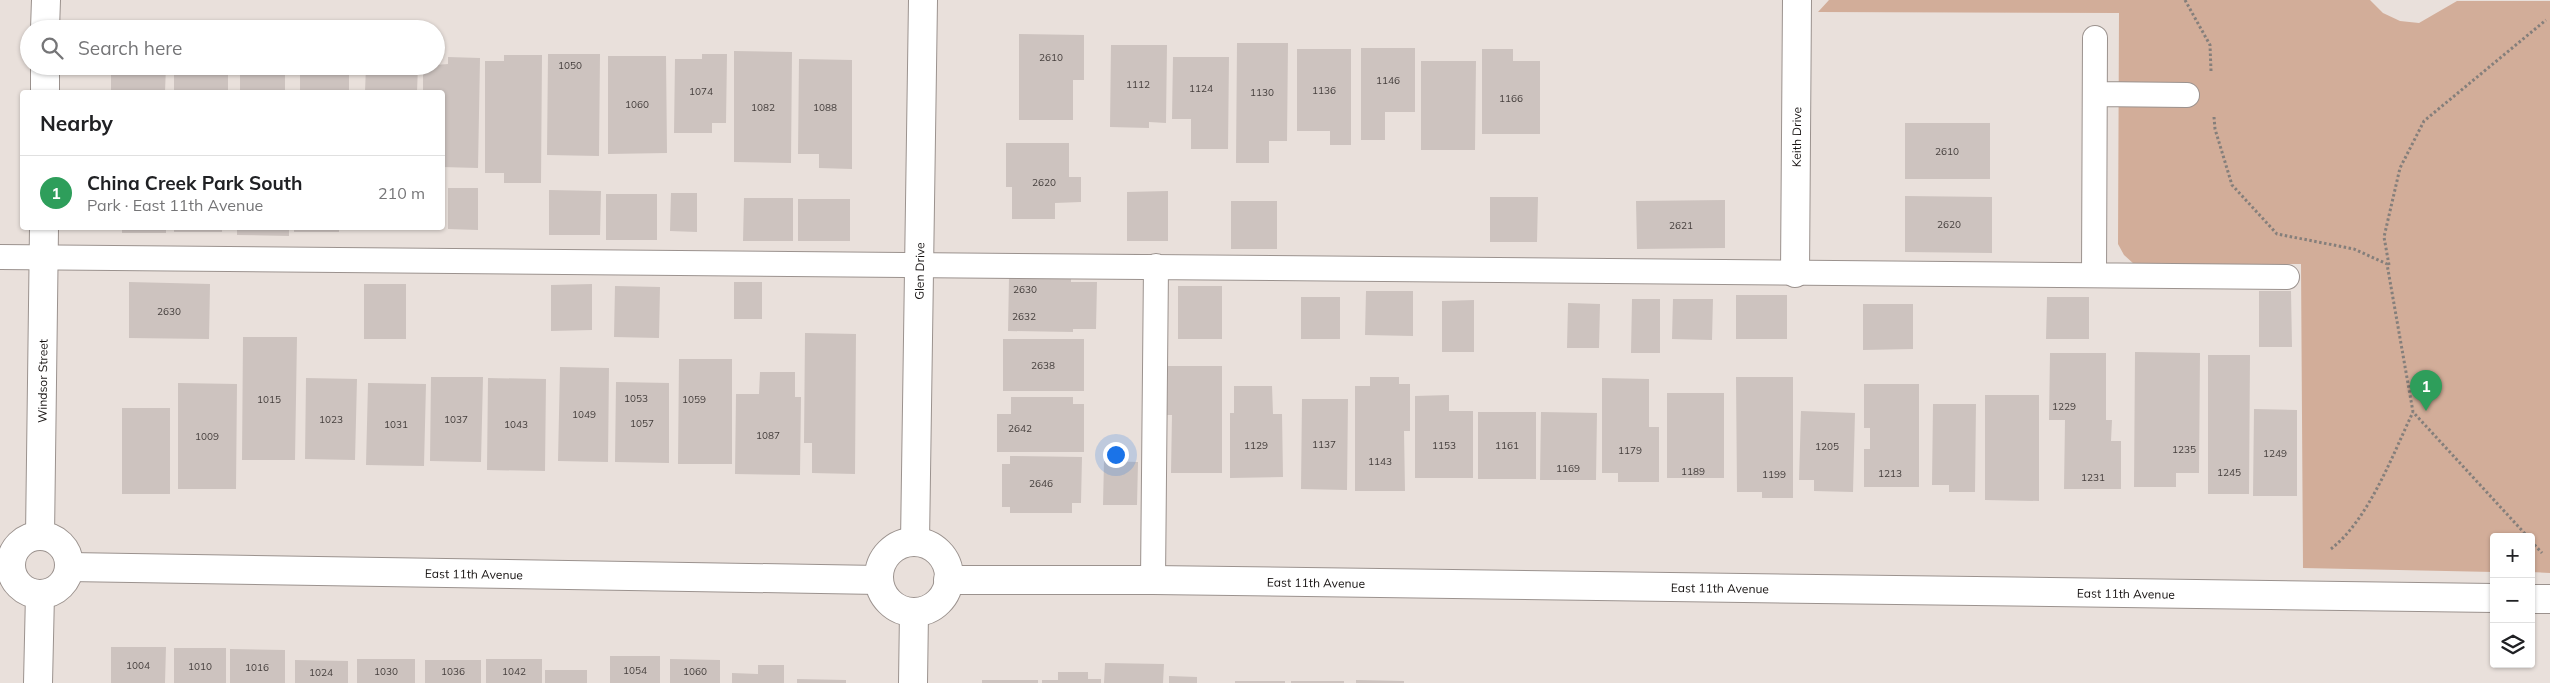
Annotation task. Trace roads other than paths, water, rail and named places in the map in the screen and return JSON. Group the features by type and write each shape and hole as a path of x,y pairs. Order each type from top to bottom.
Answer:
{"street":[{"path":"46,0 46,20"},
{"name":"Glen Drive","path":"915,542 923,0"},
{"name":"Keith Drive","path":"1795,272 1797,0"},
{"path":"45,75 45,90"},
{"name":"Windsor Street","path":"40,536 44,230"},
{"path":"40,536 58,542 68,558 69,567 63,583 56,589 40,594 23,589 5,567 15,548 22,541 40,536"},
{"path":"915,542 926,544 943,558 948,580 946,590 933,606 914,612 904,611 886,599 879,580 880,568 889,554 904,544 915,542"},
{"name":"East 11th Avenue","path":"69,567 879,580"},
{"name":"East 11th Avenue","path":"948,580 1153,580 2490,598"},
{"path":"38,683 40,594"},
{"path":"2535,599 2550,599"},
{"path":"913,683 914,612"}],"lane":[{"path":"2094,275 2096,38"},
{"path":"2095,94 2187,95"},
{"path":"0,257 2287,277"},
{"path":"1153,580 1156,266"}],"place":[{"name":"China Creek Park South","path":"2426,411"}]}
